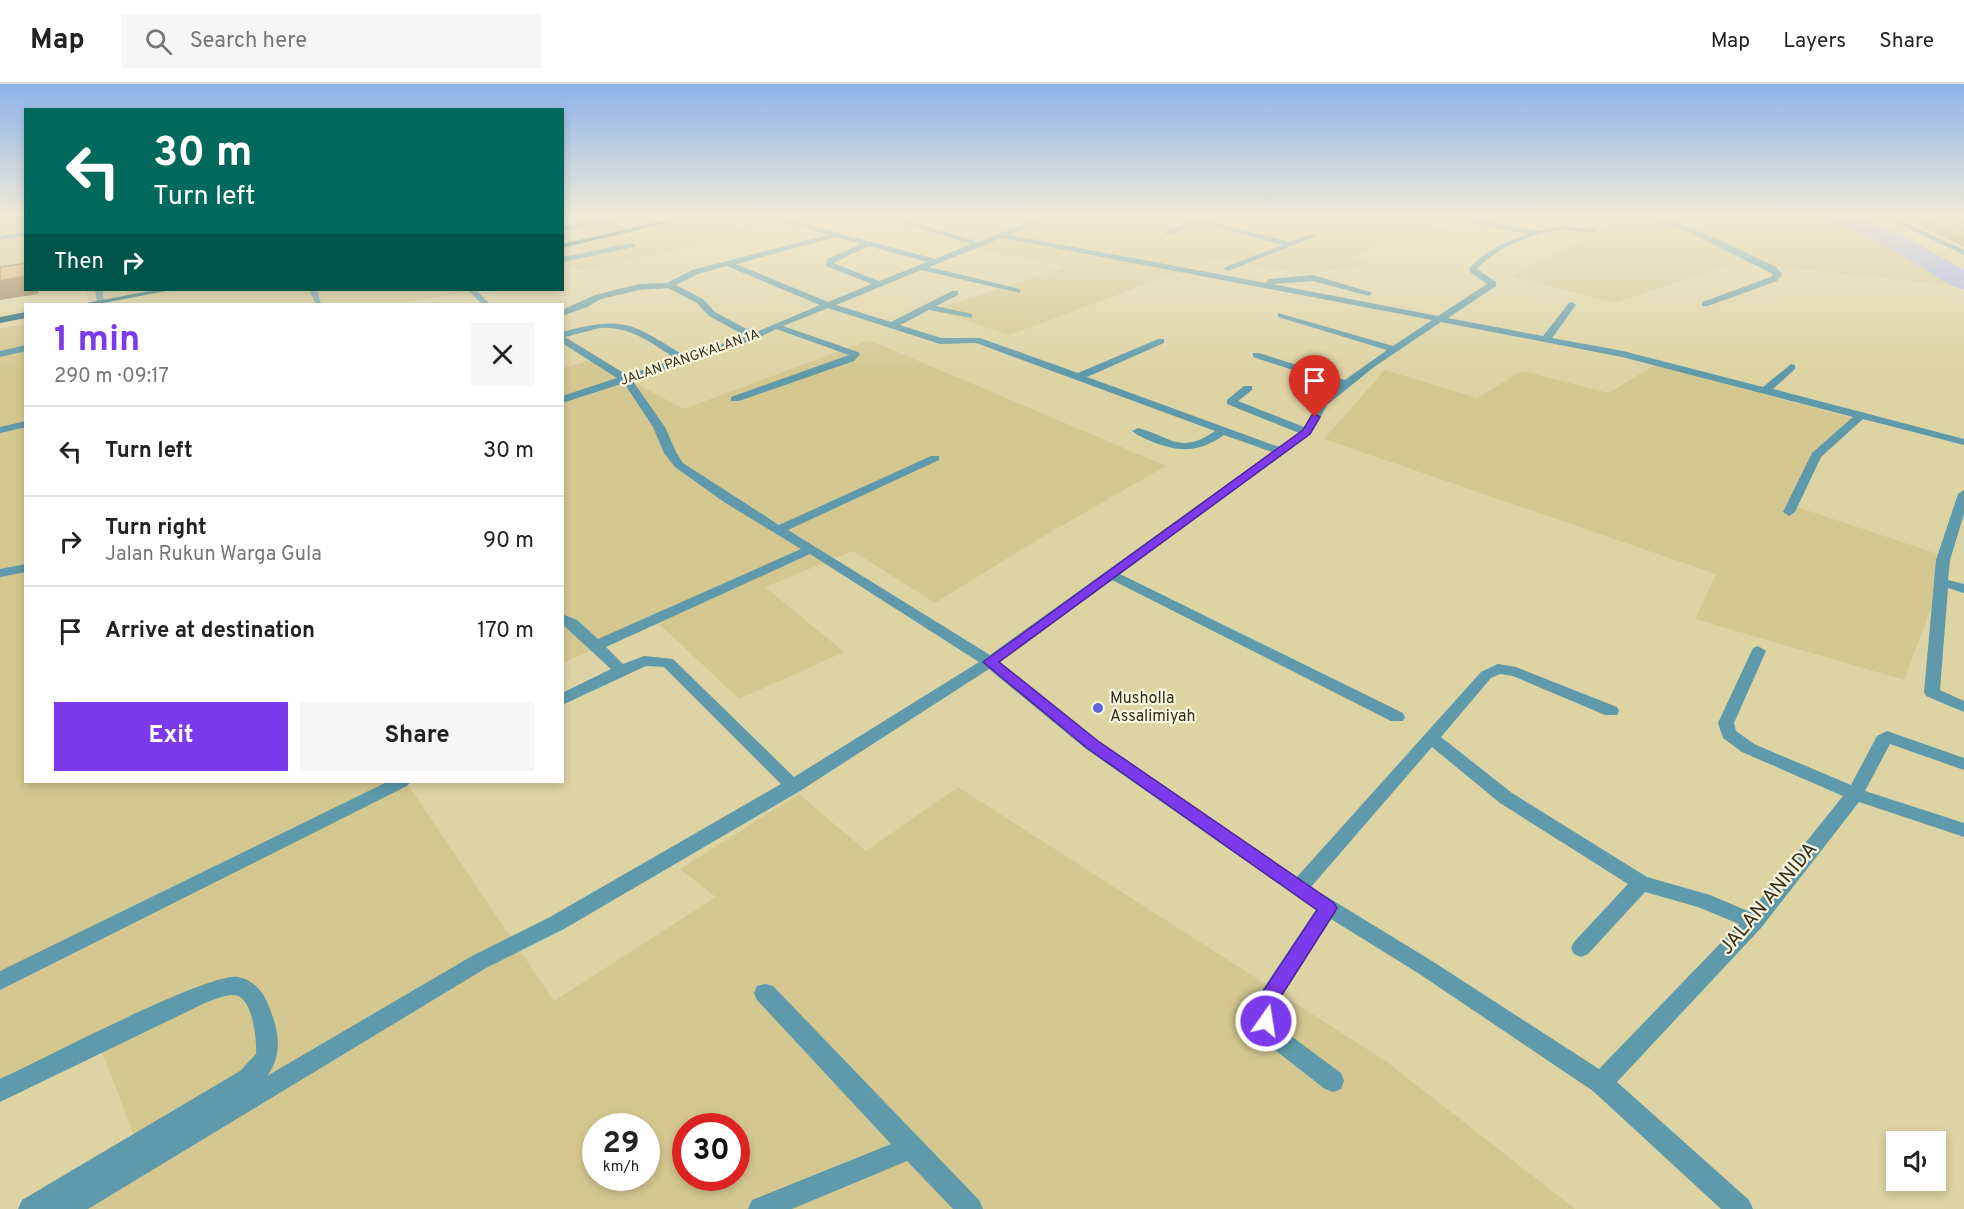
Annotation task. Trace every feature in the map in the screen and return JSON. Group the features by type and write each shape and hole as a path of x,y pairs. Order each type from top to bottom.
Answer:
{"main road":[{"path":"93,303 162,291"},
{"path":"0,320 24,315"}],"street":[{"path":"564,312 598,297 639,287 669,285 682,276 708,268"},
{"path":"740,268 828,305 891,326 947,342 977,340 1280,452"},
{"path":"840,268 881,285"},
{"name":"JALAN PANGKALAN 1A","path":"564,398 627,380 754,337 775,326 921,268"},
{"path":"924,268 1017,291"},
{"path":"1174,268 1441,318 1655,361 1964,442"},
{"path":"64,1209 479,962 557,923 794,787 990,662 1306,432 1323,403 1347,384 1394,349 1493,284 1474,272 1474,268"},
{"path":"1705,304 1774,279 1778,274 1772,268"},
{"path":"1257,284 1312,278 1369,293"},
{"path":"669,285 700,301 712,314 754,337"},
{"path":"99,291 101,302"},
{"path":"313,291 318,301"},
{"path":"473,291 485,303"},
{"path":"891,326 955,293"},
{"path":"1546,339 1572,304"},
{"path":"928,307 969,316"},
{"path":"1281,315 1394,349"},
{"path":"564,336 596,326 614,325 630,329 684,360"},
{"path":"735,399 851,359 855,354 775,326"},
{"path":"564,338 627,380 659,427 670,453 679,465 778,530 990,662 1092,745 1298,889 1425,967 1601,1083 1740,1209"},
{"path":"1078,377 1161,341"},
{"path":"0,354 24,348"},
{"path":"1256,355 1347,384"},
{"path":"1765,391 1791,367"},
{"path":"1248,388 1231,402 1306,432"},
{"path":"1789,512 1816,455 1862,416"},
{"path":"0,430 24,424"},
{"path":"1138,431 1175,445 1188,447 1199,446 1221,432"},
{"path":"778,530 936,458"},
{"path":"1964,494 1943,560 1932,692 1964,707"},
{"path":"597,645 811,549"},
{"path":"0,573 24,568"},
{"path":"1112,575 1397,717"},
{"path":"1942,582 1964,589"},
{"path":"564,619 572,623 621,669"},
{"path":"1758,651 1726,723 1729,734 1748,748 1855,794 1964,830"},
{"path":"564,699 621,669 644,661 668,662 794,787"},
{"path":"1298,889 1486,675 1498,669 1516,672 1611,711"},
{"name":"JALAN ANNIDA","path":"1601,1083 1754,922 1855,794 1883,740 1887,737 1964,764"},
{"path":"1431,738 1506,798 1641,883 1703,901 1754,922"},
{"path":"0,981 399,783"},
{"path":"1581,948 1641,883"},
{"path":"1328,908 1269,999 1266,1021 1279,1040 1333,1081"},
{"path":"0,1091 198,996 230,986 242,987 252,993 268,1035 268,1052 262,1066 248,1079 31,1209"},
{"path":"765,993 970,1209"},
{"path":"761,1209 911,1148"}],"shaded area":[{"path":"0,268 24,268 24,281 0,285"},
{"path":"1061,268 1188,268 1009,335 933,310"},
{"path":"1276,268 1343,268 1308,274"},
{"path":"1527,268 1718,268 1614,303 1513,276"},
{"path":"1797,268 1942,268 1964,281 1964,287"},
{"path":"85,291 470,291 403,303 90,303"},
{"path":"24,324 24,783 407,783 554,1001 716,897 680,869 799,794 866,851 958,787 1387,1062 1575,1209 61,1209 144,1162 100,1046 0,1095 0,328"},
{"path":"869,340 1166,466 1042,537 935,603 853,551 765,587 844,652 739,699 656,621 564,663 564,368 592,360 684,409"},
{"path":"1655,365 1851,418 1788,504 1950,558 1904,680 1695,619 1716,574 1324,439 1385,370 1477,398 1522,371 1609,393"}],"building":[{"path":"0,268 24,268 24,276 0,281"}],"waterway":[{"path":"1942,268 1964,281"}],"place":[{"name":"Musholla Assalimiyah","path":"1098,708"}],"route":[{"path":"1266,1021 1269,999 1328,908 1092,745 990,662 1306,432 1315,417"}]}
